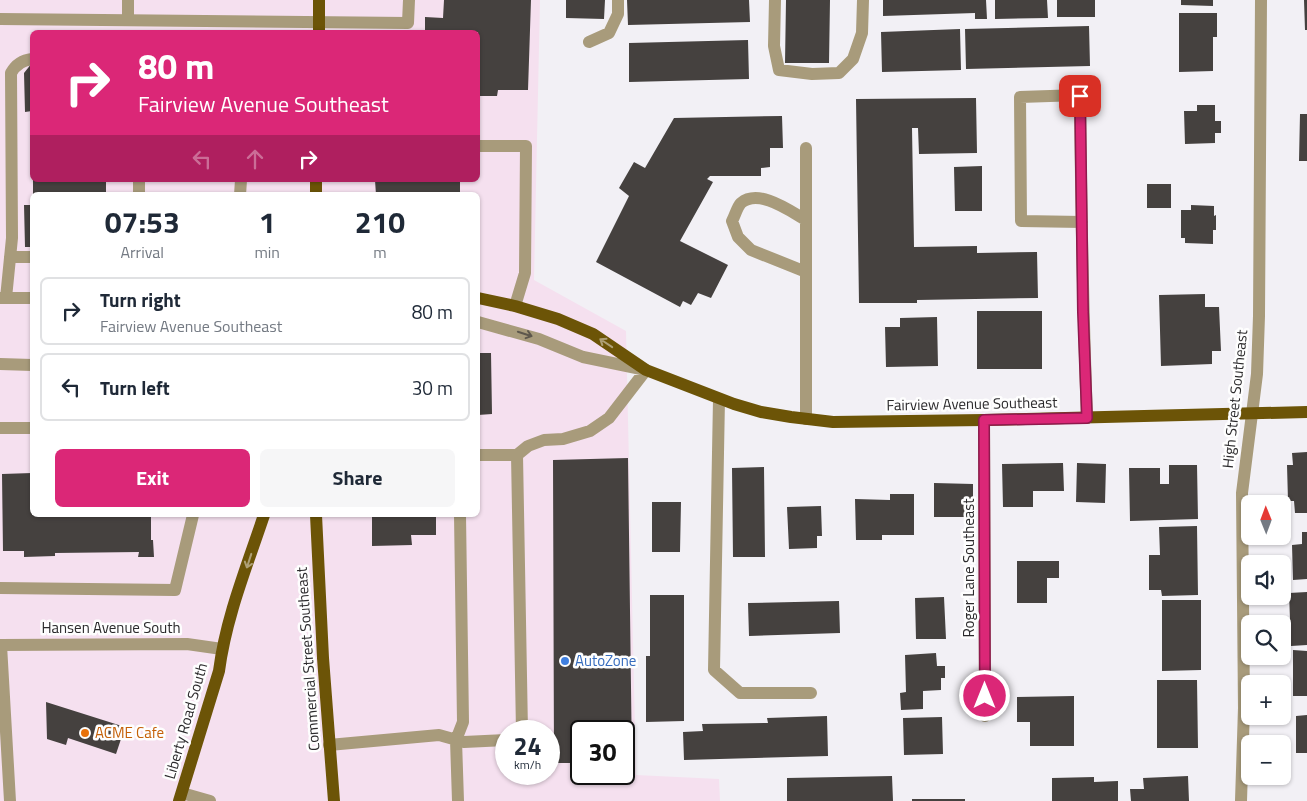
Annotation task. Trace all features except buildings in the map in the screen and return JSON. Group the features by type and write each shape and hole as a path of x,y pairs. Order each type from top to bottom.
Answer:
{"main road":[{"path":"319,27 320,0"},
{"name":"Fairview Avenue Southeast","path":"480,298 515,306 558,319 593,334 646,370 719,399 760,412 806,419 833,422 984,420 1307,412"},
{"name":"Liberty Road South","path":"180,797 219,671 222,649 235,602 263,517"},
{"name":"Commercial Street Southeast","path":"316,517 322,658 334,801"}],"street":[{"path":"128,0 128,20"},
{"path":"0,19 128,20 142,26 408,28 409,0"},
{"path":"589,42 609,33 618,14 618,0"},
{"path":"775,0 774,46 779,70 812,74 839,73 853,59 862,33 863,0"},
{"name":"High Street Southeast","path":"1241,801 1244,708 1242,493 1257,374 1259,316 1260,0"},
{"path":"30,59 15,66 11,73 12,238 3,298 30,298"},
{"path":"1082,222 1022,221 1020,96 1080,96 1082,222 1083,312 1087,418"},
{"path":"480,146 526,146 525,273 515,306"},
{"path":"806,148 806,419"},
{"path":"806,220 770,200 753,198 741,204 732,220 738,237 751,250 806,272"},
{"path":"10,258 30,257"},
{"name":"Fairview Avenue Southeast","path":"480,323 539,339 583,357 646,370"},
{"path":"0,364 30,365"},
{"path":"480,455 517,455 528,446 544,440 563,439 590,432 609,418 646,370"},
{"path":"719,399 714,670 740,694 811,693"},
{"name":"Roger Lane Southeast","path":"984,420 985,716"},
{"path":"0,428 30,428"},
{"path":"517,455 522,720"},
{"path":"0,588 175,590 193,517"},
{"path":"458,801 456,740 463,722 460,517"},
{"name":"Hansen Avenue South","path":"0,645 187,644 222,649"},
{"path":"0,645 10,801"},
{"path":"329,745 439,735 464,742 495,741"},
{"path":"180,797 210,801"}],"shaded area":[{"path":"0,0 540,0 534,280 626,331 635,720 570,720 570,785 635,785 635,731 636,775 719,779 720,801 0,801"}],"place":[{"name":"AutoZone","path":"565,661"},
{"name":"ACME Cafe","path":"85,733"}],"route":[{"path":"985,696 984,420 1087,418 1083,312 1080,96"}]}
